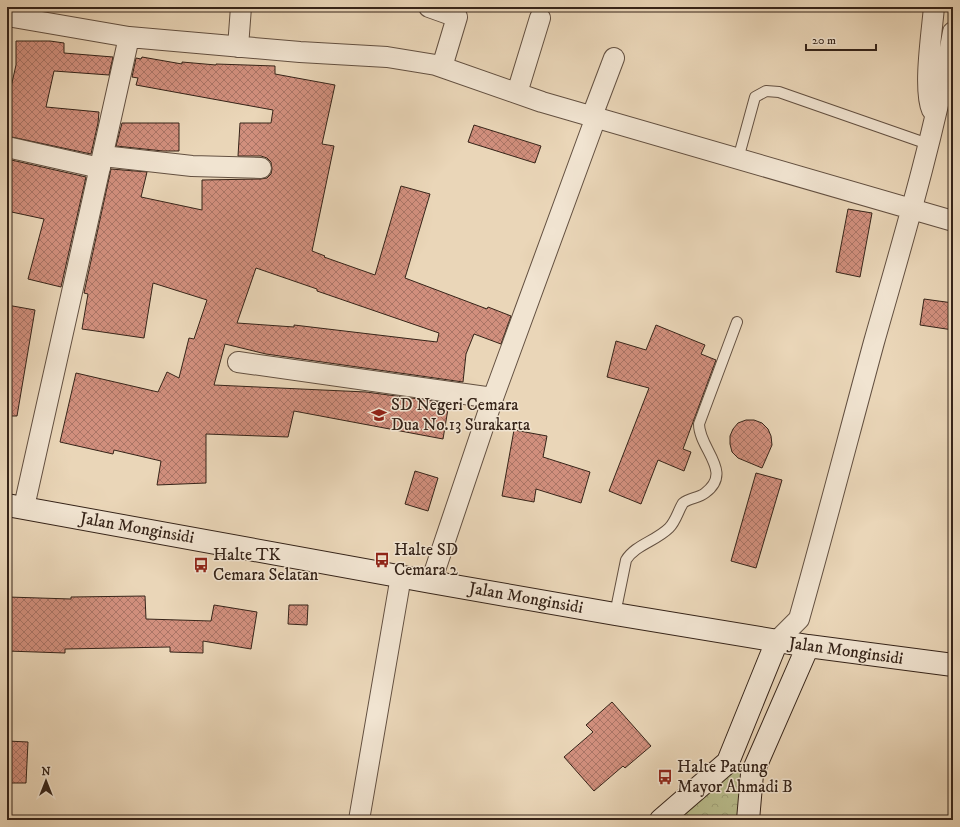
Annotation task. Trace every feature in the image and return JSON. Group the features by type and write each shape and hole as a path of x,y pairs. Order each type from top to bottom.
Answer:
{"main road":[{"name":"Jalan Monginsidi","path":"15,506 615,614 808,646 953,665"},
{"path":"728,762 777,641"},
{"path":"752,774 808,646"},
{"path":"661,820 728,762 740,756 751,761 752,774 748,820"}],"street":[{"path":"238,47 241,7"},
{"path":"429,7 457,17 442,68"},
{"path":"934,7 928,74 928,97 930,105 942,102"},
{"path":"7,16 129,37 300,52 387,56 413,60 442,68 542,102 953,221"},
{"path":"517,93 540,18"},
{"path":"777,641 799,619 912,208 928,144 942,102 953,32"},
{"path":"15,506 101,162 129,37"},
{"path":"431,582 493,398 614,58"},
{"path":"7,147 101,162 261,168"},
{"path":"238,362 493,398"},
{"path":"359,820 401,576"},
{"path":"799,619 808,646"}],"lane":[{"path":"738,159 755,97 766,91 779,92 928,144"},
{"path":"615,614 626,560 629,555 636,549 662,534 670,527 683,503 686,500 704,494 713,486 717,479 717,472 700,435 699,424 737,322"}],"green space":[{"path":"739,763 747,766 743,820 662,820"}],"building":[{"path":"16,41 50,41 64,43 64,53 113,57 109,75 54,71 46,107 99,112 91,154 7,136 7,105 16,65"},
{"path":"142,57 182,64 182,62 216,65 275,66 275,74 335,85 322,144 334,146 312,251 325,256 324,257 375,275 401,186 430,194 405,278 487,309 488,307 511,316 501,344 474,334 466,354 463,382 266,354 225,344 214,385 366,392 449,403 443,439 294,411 288,437 206,434 206,483 157,485 161,461 114,450 113,454 60,442 76,373 158,392 167,372 179,378 189,338 194,339 207,300 153,283 144,338 82,329 88,294 84,293 111,169 147,172 141,197 202,210 202,180 261,179 267,178 271,174 271,162 267,158 261,156 238,156 240,123 271,123 273,110 136,85 138,78 132,77 136,58 141,59","holes":["256,268 317,289 317,291 439,333 437,342 294,325 294,327 237,323"]},
{"path":"122,123 179,123 179,151 163,151 116,146"},
{"path":"474,125 541,146 535,163 468,142"},
{"path":"7,159 86,177 61,287 28,279 44,219 7,211"},
{"path":"848,209 872,213 860,277 836,272"},
{"path":"924,299 953,303 953,330 920,325"},
{"path":"7,305 35,310 17,416 7,416"},
{"path":"656,325 705,345 701,354 716,360 683,449 691,452 684,471 658,460 641,504 609,491 649,388 607,377 616,341 646,350"},
{"path":"746,420 754,420 762,423 768,429 771,436 772,445 762,468 738,458 732,452 730,436 733,429 738,423"},
{"path":"514,430 547,436 543,457 590,472 581,503 536,489 534,502 502,496"},
{"path":"415,471 438,478 428,511 405,504"},
{"path":"756,473 782,480 756,568 731,561"},
{"path":"145,596 146,619 211,621 214,605 257,612 251,649 203,641 203,653 170,652 170,647 65,649 65,653 7,651 8,597 71,599 71,597"},
{"path":"289,605 308,605 307,625 288,624"},
{"path":"612,702 651,746 625,768 623,766 594,791 564,757 593,732 586,725"},
{"path":"7,741 28,742 26,783 7,783"}],"place":[{"name":"SD Negeri Cemara Dua No.13 Surakarta","path":"379,415"},
{"name":"Halte SD Cemara 2","path":"382,560"},
{"name":"Halte TK Cemara Selatan","path":"201,565"},
{"name":"Halte Patung Mayor Ahmadi B","path":"665,777"}]}
